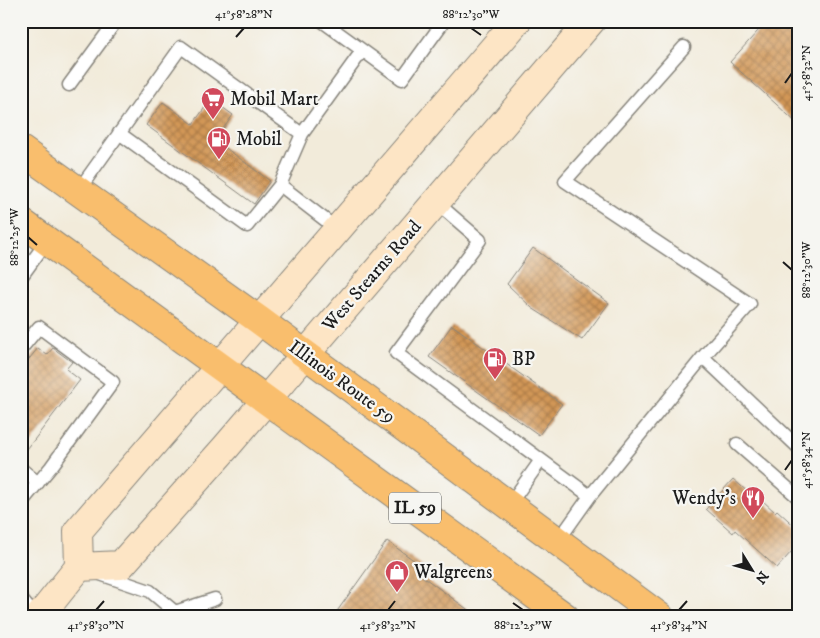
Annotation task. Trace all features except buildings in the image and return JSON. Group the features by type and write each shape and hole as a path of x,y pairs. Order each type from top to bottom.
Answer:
{"main road":[{"path":"38,617 79,567 78,531 517,21"},
{"name":"West Stearns Road","path":"79,567 121,565 591,21"},
{"name":"Illinois Route 59","path":"21,150 259,320 660,617"},
{"name":"IL 59","path":"21,222 220,365 559,615"}],"lane":[{"path":"69,85 116,21"},
{"path":"322,21 402,79 444,21"},
{"path":"78,191 181,47 302,134"},
{"path":"558,541 590,496 703,357 750,304 565,181 684,47"},
{"path":"119,133 247,226 280,185 302,134 362,51"},
{"path":"280,185 337,229"},
{"path":"436,202 480,240 396,353 590,496"},
{"path":"21,276 47,241"},
{"path":"21,349 39,327 113,382 51,467 21,503"},
{"path":"703,357 799,448"},
{"path":"737,444 799,498"},
{"path":"509,505 541,460"},
{"path":"21,469 38,483"},
{"path":"79,567 150,591 175,614 215,600"},
{"path":"21,599 38,617"},
{"path":"21,616 26,617"}],"place":[{"name":"Mobil Mart","path":"213,120"},
{"name":"Mobil","path":"219,160"},
{"name":"BP","path":"495,380"},
{"name":"Wendy's","path":"753,519"},
{"name":"Walgreens","path":"397,593"}]}
